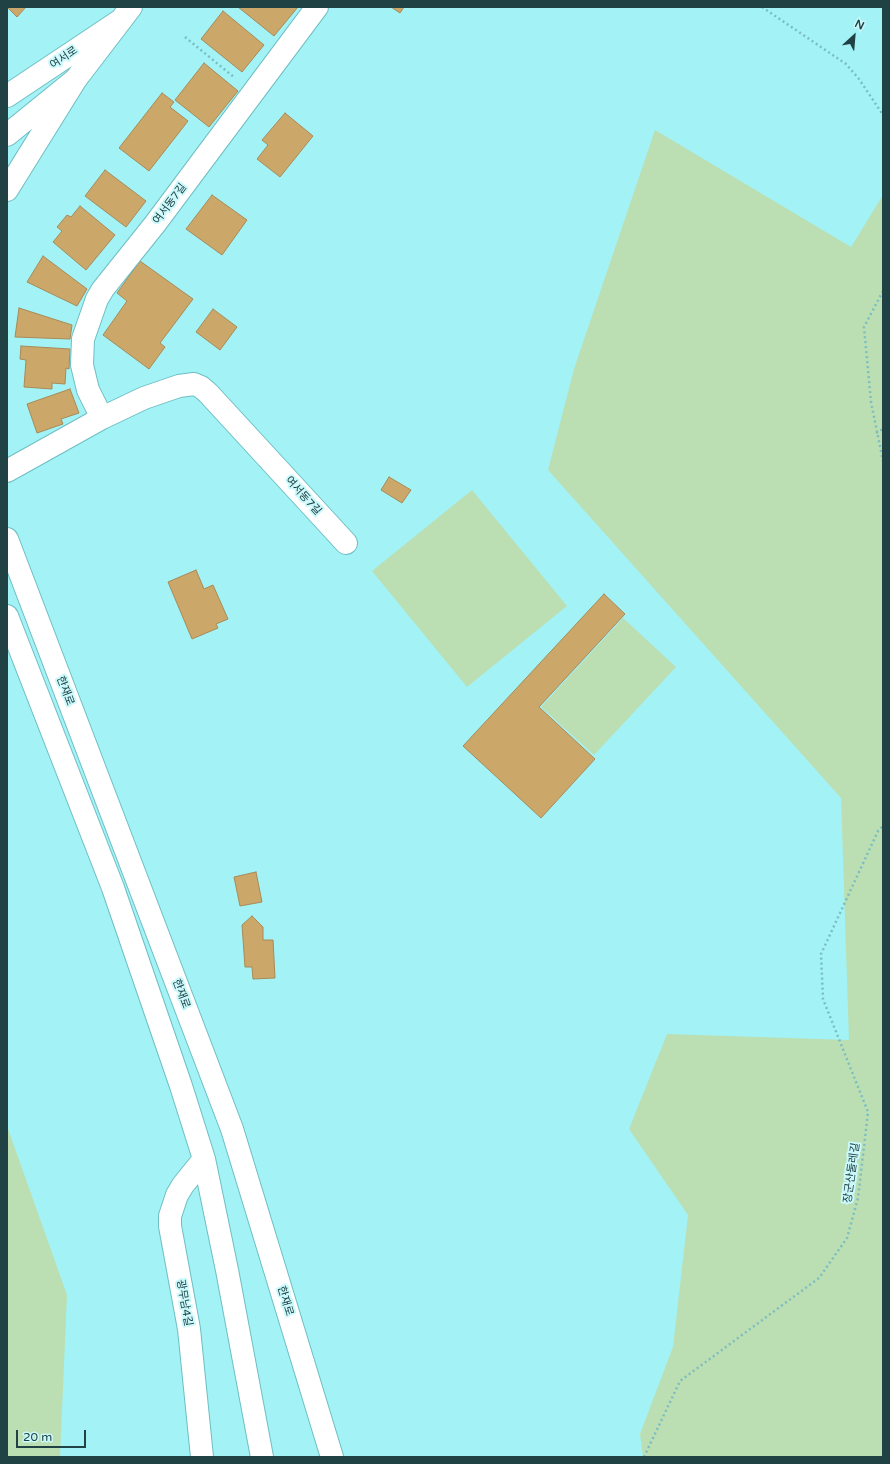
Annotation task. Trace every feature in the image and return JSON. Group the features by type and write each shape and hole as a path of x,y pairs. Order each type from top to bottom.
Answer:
{"street":[{"name":"여서동7길","path":"102,418 88,390 82,365 83,339 97,299 103,289 155,224 317,7"},
{"name":"여서로","path":"7,190 76,79 126,13"},
{"name":"여서로","path":"7,96 126,13"},
{"name":"여서로","path":"7,135 76,79"},
{"name":"여서동7길","path":"7,471 102,418 144,398 179,386 194,384 201,387 346,543"},
{"name":"한재로","path":"7,538 232,1128 332,1457"},
{"path":"7,616 113,888 181,1086 204,1159 227,1270 262,1457"},
{"name":"광무남4길","path":"202,1457 189,1329 170,1226 170,1216 177,1195 183,1185 204,1159"}],"path":[{"path":"762,7 846,64 859,79 883,115"},
{"path":"185,37 253,93"},
{"path":"883,291 864,327 871,402 883,462"},
{"path":"876,433 883,429"},
{"name":"장군산둘레길","path":"644,1457 680,1381 819,1278 847,1238 858,1198 868,1112 823,999 821,954 878,831 883,826"}],"green space":[{"path":"655,130 851,247 883,195 883,1457 643,1457 640,1434 673,1347 688,1215 629,1129 667,1034 849,1040 841,798 548,470 574,369"},
{"path":"472,490 567,606 467,687 372,571"},
{"path":"623,618 676,667 594,755 541,707"},
{"path":"7,1126 67,1295 60,1457 7,1457"}],"building":[{"path":"7,7 26,7 17,17"},
{"path":"238,7 298,7 274,36"},
{"path":"391,7 404,7 400,13"},
{"path":"223,11 264,45 242,72 201,39"},
{"path":"204,63 238,91 209,127 175,100"},
{"path":"162,93 174,102 170,107 188,121 149,171 119,148"},
{"path":"285,113 313,136 280,177 257,159 268,145 262,140"},
{"path":"105,170 146,201 126,227 85,196"},
{"path":"212,195 247,220 222,255 186,229"},
{"path":"80,206 115,235 86,270 53,242 62,231 57,227 67,215 71,217"},
{"path":"43,256 87,289 77,306 27,282"},
{"path":"140,261 193,299 160,343 165,347 149,369 103,335 127,301 117,293"},
{"path":"19,308 72,325 70,339 15,337"},
{"path":"213,309 237,327 220,350 196,332"},
{"path":"21,346 70,349 69,369 66,368 65,384 52,383 52,389 24,387 26,360 20,359"},
{"path":"70,389 79,413 61,419 63,424 37,433 27,404"},
{"path":"389,477 411,490 402,503 381,490"},
{"path":"196,570 204,589 213,585 228,619 216,624 218,628 192,639 168,582"},
{"path":"604,594 625,614 539,707 595,759 541,818 463,746"},
{"path":"256,872 262,902 240,906 234,877"},
{"path":"252,916 263,927 263,940 273,940 275,978 253,979 252,967 245,967 242,925"}]}
